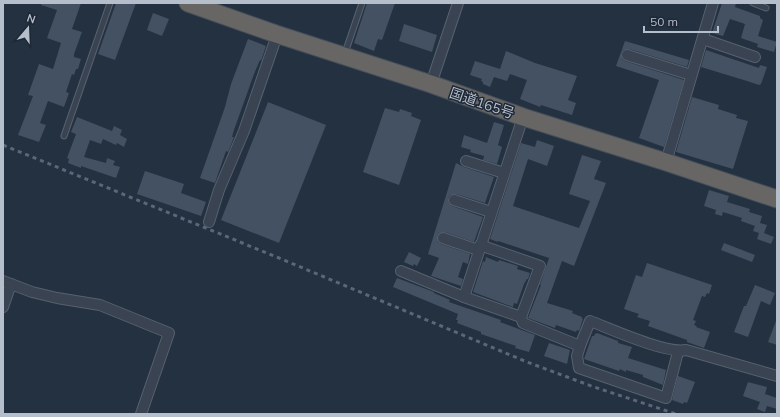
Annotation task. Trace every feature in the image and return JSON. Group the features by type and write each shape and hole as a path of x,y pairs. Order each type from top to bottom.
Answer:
{"highway":[{"name":"国道165号","path":"188,3 276,34 430,84 523,117 777,199"}],"street":[{"path":"430,84 458,3"},
{"path":"666,162 713,3"},
{"path":"209,222 219,190 244,131 276,34"},
{"path":"703,39 755,57"},
{"path":"627,55 691,76"},
{"path":"464,297 479,247 523,117"},
{"path":"466,161 504,173"},
{"path":"454,200 491,212"},
{"path":"443,238 479,247 540,266 521,316 523,323 580,346"},
{"path":"401,271 464,297 521,316"},
{"path":"3,307 7,283 57,298 100,305 169,333 141,414"},
{"path":"678,352 666,398 579,368 577,356 590,321 635,339 678,352 686,350 777,376"}],"lane":[{"path":"64,136 110,3"},
{"path":"344,56 362,3"},
{"path":"753,3 766,8"}],"building":[{"path":"41,3 81,3 72,29 82,32 74,54 74,57 81,59 78,69 76,69 74,75 72,74 66,92 69,93 64,107 48,101 40,123 46,125 39,142 18,135 33,96 28,95 39,64 53,69 61,43 47,38 57,10 41,5"},
{"path":"116,3 136,3 115,60 98,54"},
{"path":"367,3 395,3 382,40 378,39 374,51 354,43"},
{"path":"722,3 736,3 735,7 760,16 763,20 758,36 777,42 774,52 757,47 758,44 741,38 745,24 730,19 723,36 712,33"},
{"path":"153,13 169,19 162,36 147,30"},
{"path":"404,24 437,35 432,52 399,41"},
{"path":"248,39 266,46 261,61 260,60 254,74 234,130 232,137 234,137 228,152 226,151 215,183 200,178 225,107 231,84"},
{"path":"625,41 689,60 687,67 629,49 623,50 621,53 622,59 625,61 684,80 664,147 639,138 659,80 616,66"},
{"path":"706,50 759,68 760,65 767,67 761,84 759,85 701,67"},
{"path":"506,51 535,63 577,76 568,100 576,103 572,115 541,105 540,107 520,99 527,80 510,74 507,81 494,77 490,87 483,84 481,81 482,79 470,75 475,61 500,69"},
{"path":"692,97 719,105 718,109 737,115 736,118 748,121 733,169 676,152"},
{"path":"268,102 326,125 279,243 221,220"},
{"path":"385,108 399,112 400,109 412,113 411,116 421,120 399,185 363,172"},
{"path":"77,117 112,131 114,126 122,130 120,135 127,139 124,147 117,143 116,145 103,139 101,144 90,140 84,157 106,163 107,158 115,161 113,165 120,167 116,178 68,163 69,159 67,158 76,134 71,132"},
{"path":"494,122 504,125 498,145 502,147 497,164 483,160 484,156 470,152 471,150 461,147 464,135 487,143"},
{"path":"537,140 554,146 547,166 528,159 513,206 579,228 590,201 569,194 582,155 601,161 594,179 606,183 574,266 562,261 547,303 573,311 572,313 582,317 583,319 579,331 577,330 576,332 556,325 555,328 528,318 541,285 549,258 490,239 521,143 535,147"},
{"path":"456,163 494,177 485,203 456,194 450,195 448,198 448,202 452,206 483,217 474,242 445,232 439,233 437,236 438,242 441,244 470,254 468,264 463,262 458,277 463,279 461,286 431,276 439,258 428,254"},
{"path":"145,171 184,184 181,193 206,202 201,216 137,194"},
{"path":"709,190 729,196 727,202 750,209 749,212 762,216 760,223 767,225 764,233 774,237 771,244 757,239 759,233 753,231 755,226 741,221 742,218 723,212 722,216 715,214 716,210 704,206"},
{"path":"724,243 755,255 752,262 721,250"},
{"path":"409,252 421,258 417,266 404,262"},
{"path":"486,257 498,262 499,260 518,266 517,269 530,273 524,284 517,304 514,303 513,307 473,292 483,261 485,262"},
{"path":"647,263 712,285 709,294 707,293 705,297 702,296 693,320 696,321 694,325 697,326 696,327 710,332 704,348 687,342 687,340 648,326 650,321 637,317 639,314 624,309 636,275 642,277"},
{"path":"397,278 434,292 450,300 449,302 501,320 500,322 535,335 529,352 515,348 516,346 481,334 481,332 457,323 458,320 456,320 458,314 393,287"},
{"path":"755,285 775,293 770,305 761,301 748,337 734,332 744,306 746,306"},
{"path":"777,321 777,345 768,342"},
{"path":"597,333 618,341 618,343 632,347 628,358 666,370 663,385 643,377 643,375 626,370 626,372 620,369 619,371 584,359 592,336"},
{"path":"549,343 570,350 567,364 544,356"},
{"path":"678,376 695,382 687,403 684,402 683,404 672,400"},
{"path":"748,382 767,387 765,394 777,398 777,409 767,406 765,412 757,409 760,402 743,396"}],"railway":[{"path":"3,145 527,362 594,387 676,414"}]}
